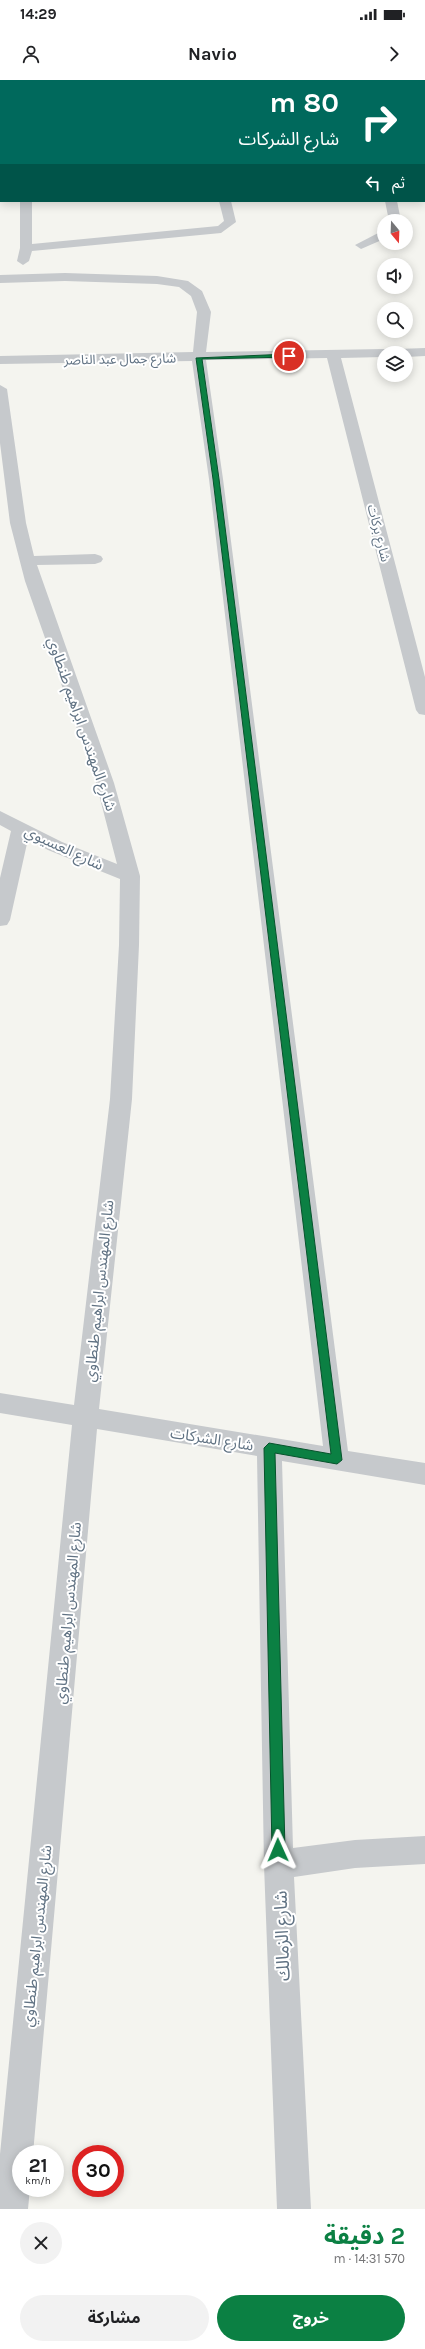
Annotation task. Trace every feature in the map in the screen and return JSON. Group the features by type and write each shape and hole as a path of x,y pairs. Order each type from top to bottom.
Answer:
{"street":[{"path":"19,278 26,248 26,202"},
{"path":"26,248 221,229 230,222 226,202"},
{"path":"390,202 393,214"},
{"path":"361,245 377,237"},
{"path":"0,279 126,279 184,284 198,294 204,312 199,358 217,487 337,1460"},
{"path":"413,352 425,352"},
{"name":"شارع جمال عبد الناصر","path":"0,360 377,354"},
{"name":"شارع بركات","path":"333,355 425,710"},
{"name":"شارع المهندس ابراهيم طنطاوي","path":"0,389 18,523 28,561 54,647 105,784 130,876 129,945 121,1099 85,1419 66,1636 11,2209"},
{"path":"28,561 95,559"},
{"name":"شارع العسيوي","path":"0,817 62,849 130,876"},
{"path":"0,920 21,829"},
{"name":"شارع الشركات","path":"0,1403 85,1419 425,1474"},
{"name":"شارع الزمالك","path":"269,1448 279,1865 294,2209"},
{"path":"279,1865 355,1854 425,1850"}],"route":[{"path":"278,1850 269,1448 337,1460 216,479 199,358 289,356"}]}
